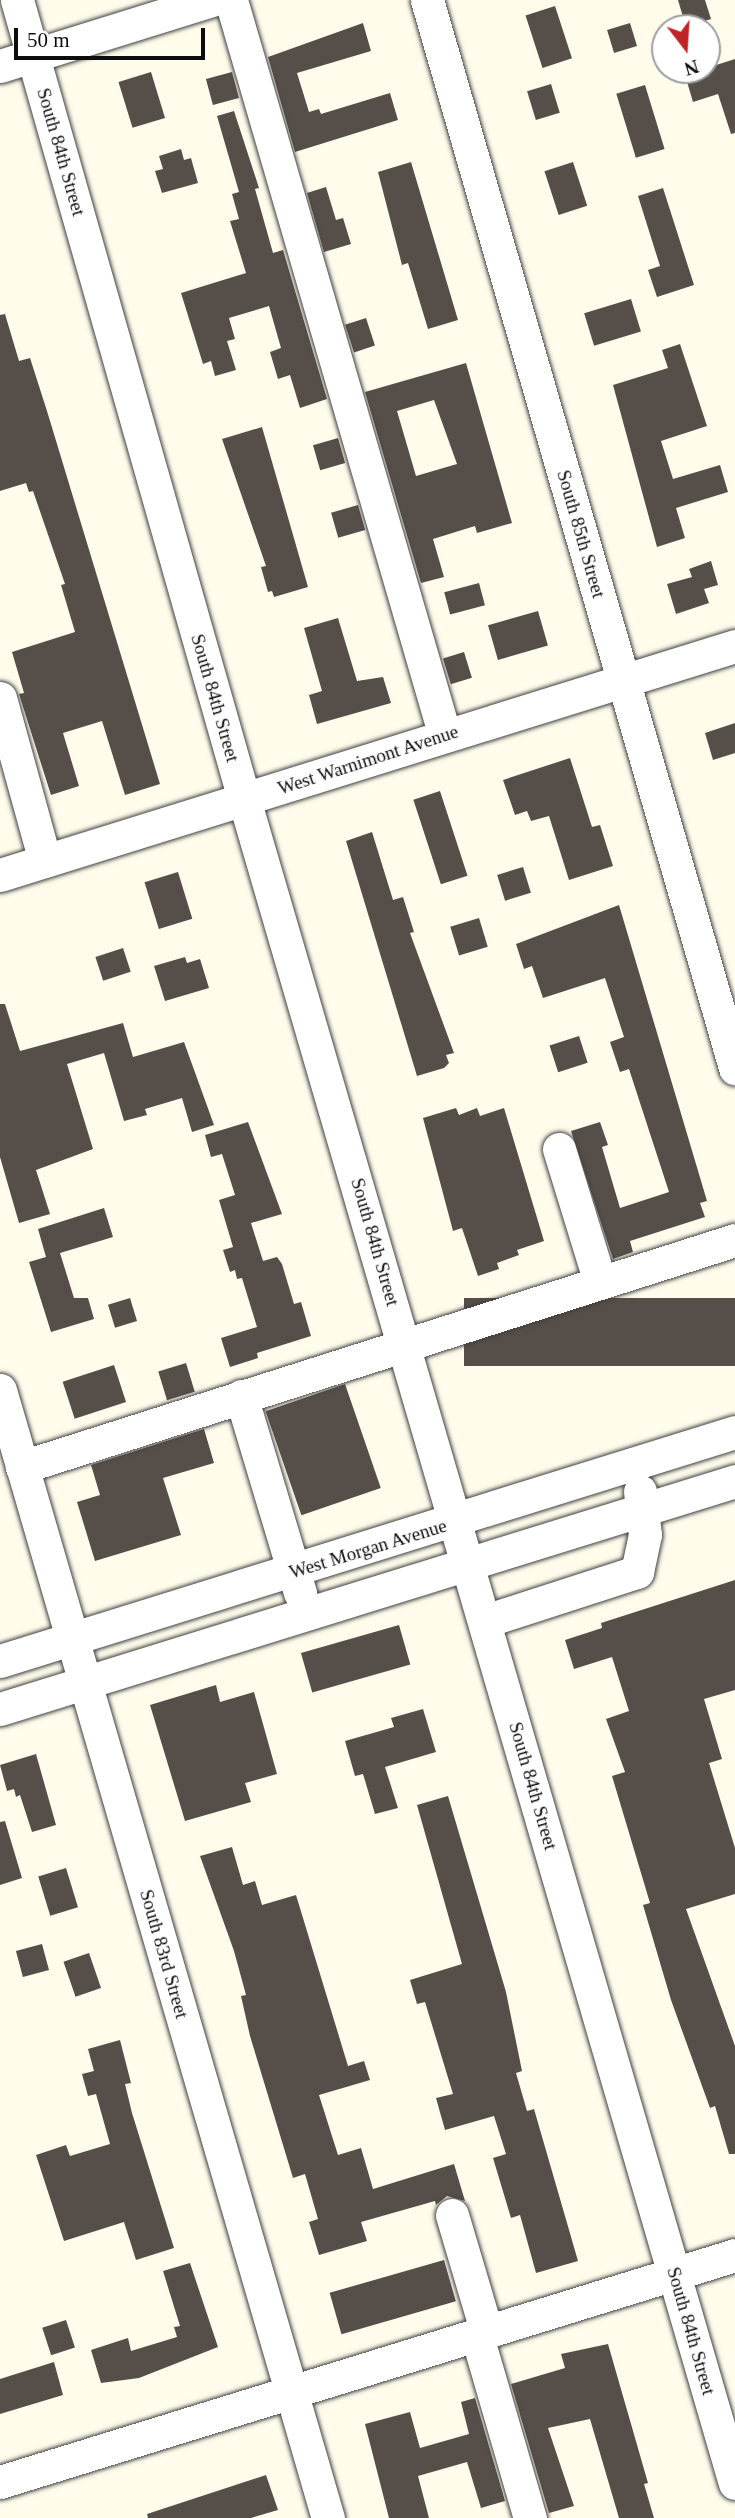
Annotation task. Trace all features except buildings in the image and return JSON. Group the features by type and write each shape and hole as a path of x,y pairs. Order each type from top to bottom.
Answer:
{"street":[{"name":"South 84th Street","path":"17,0 244,799 405,1343 735,2483"},
{"path":"0,66 212,0"},
{"path":"231,0 445,736"},
{"name":"South 85th Street","path":"427,0 735,1068"},
{"name":"West Warnimont Avenue","path":"0,875 735,646"},
{"path":"0,698 46,861"},
{"path":"559,1149 600,1282"},
{"path":"22,1467 405,1343 735,1241"},
{"name":"South 83rd Street","path":"0,1390 328,2518"},
{"path":"242,1396 306,1616"},
{"name":"West Morgan Avenue","path":"0,1661 457,1522 735,1432"},
{"path":"485,1621 637,1573 645,1509 633,1465"},
{"path":"0,1709 469,1566 735,1481"},
{"path":"452,2215 530,2518"},
{"path":"0,2482 735,2255"}]}
